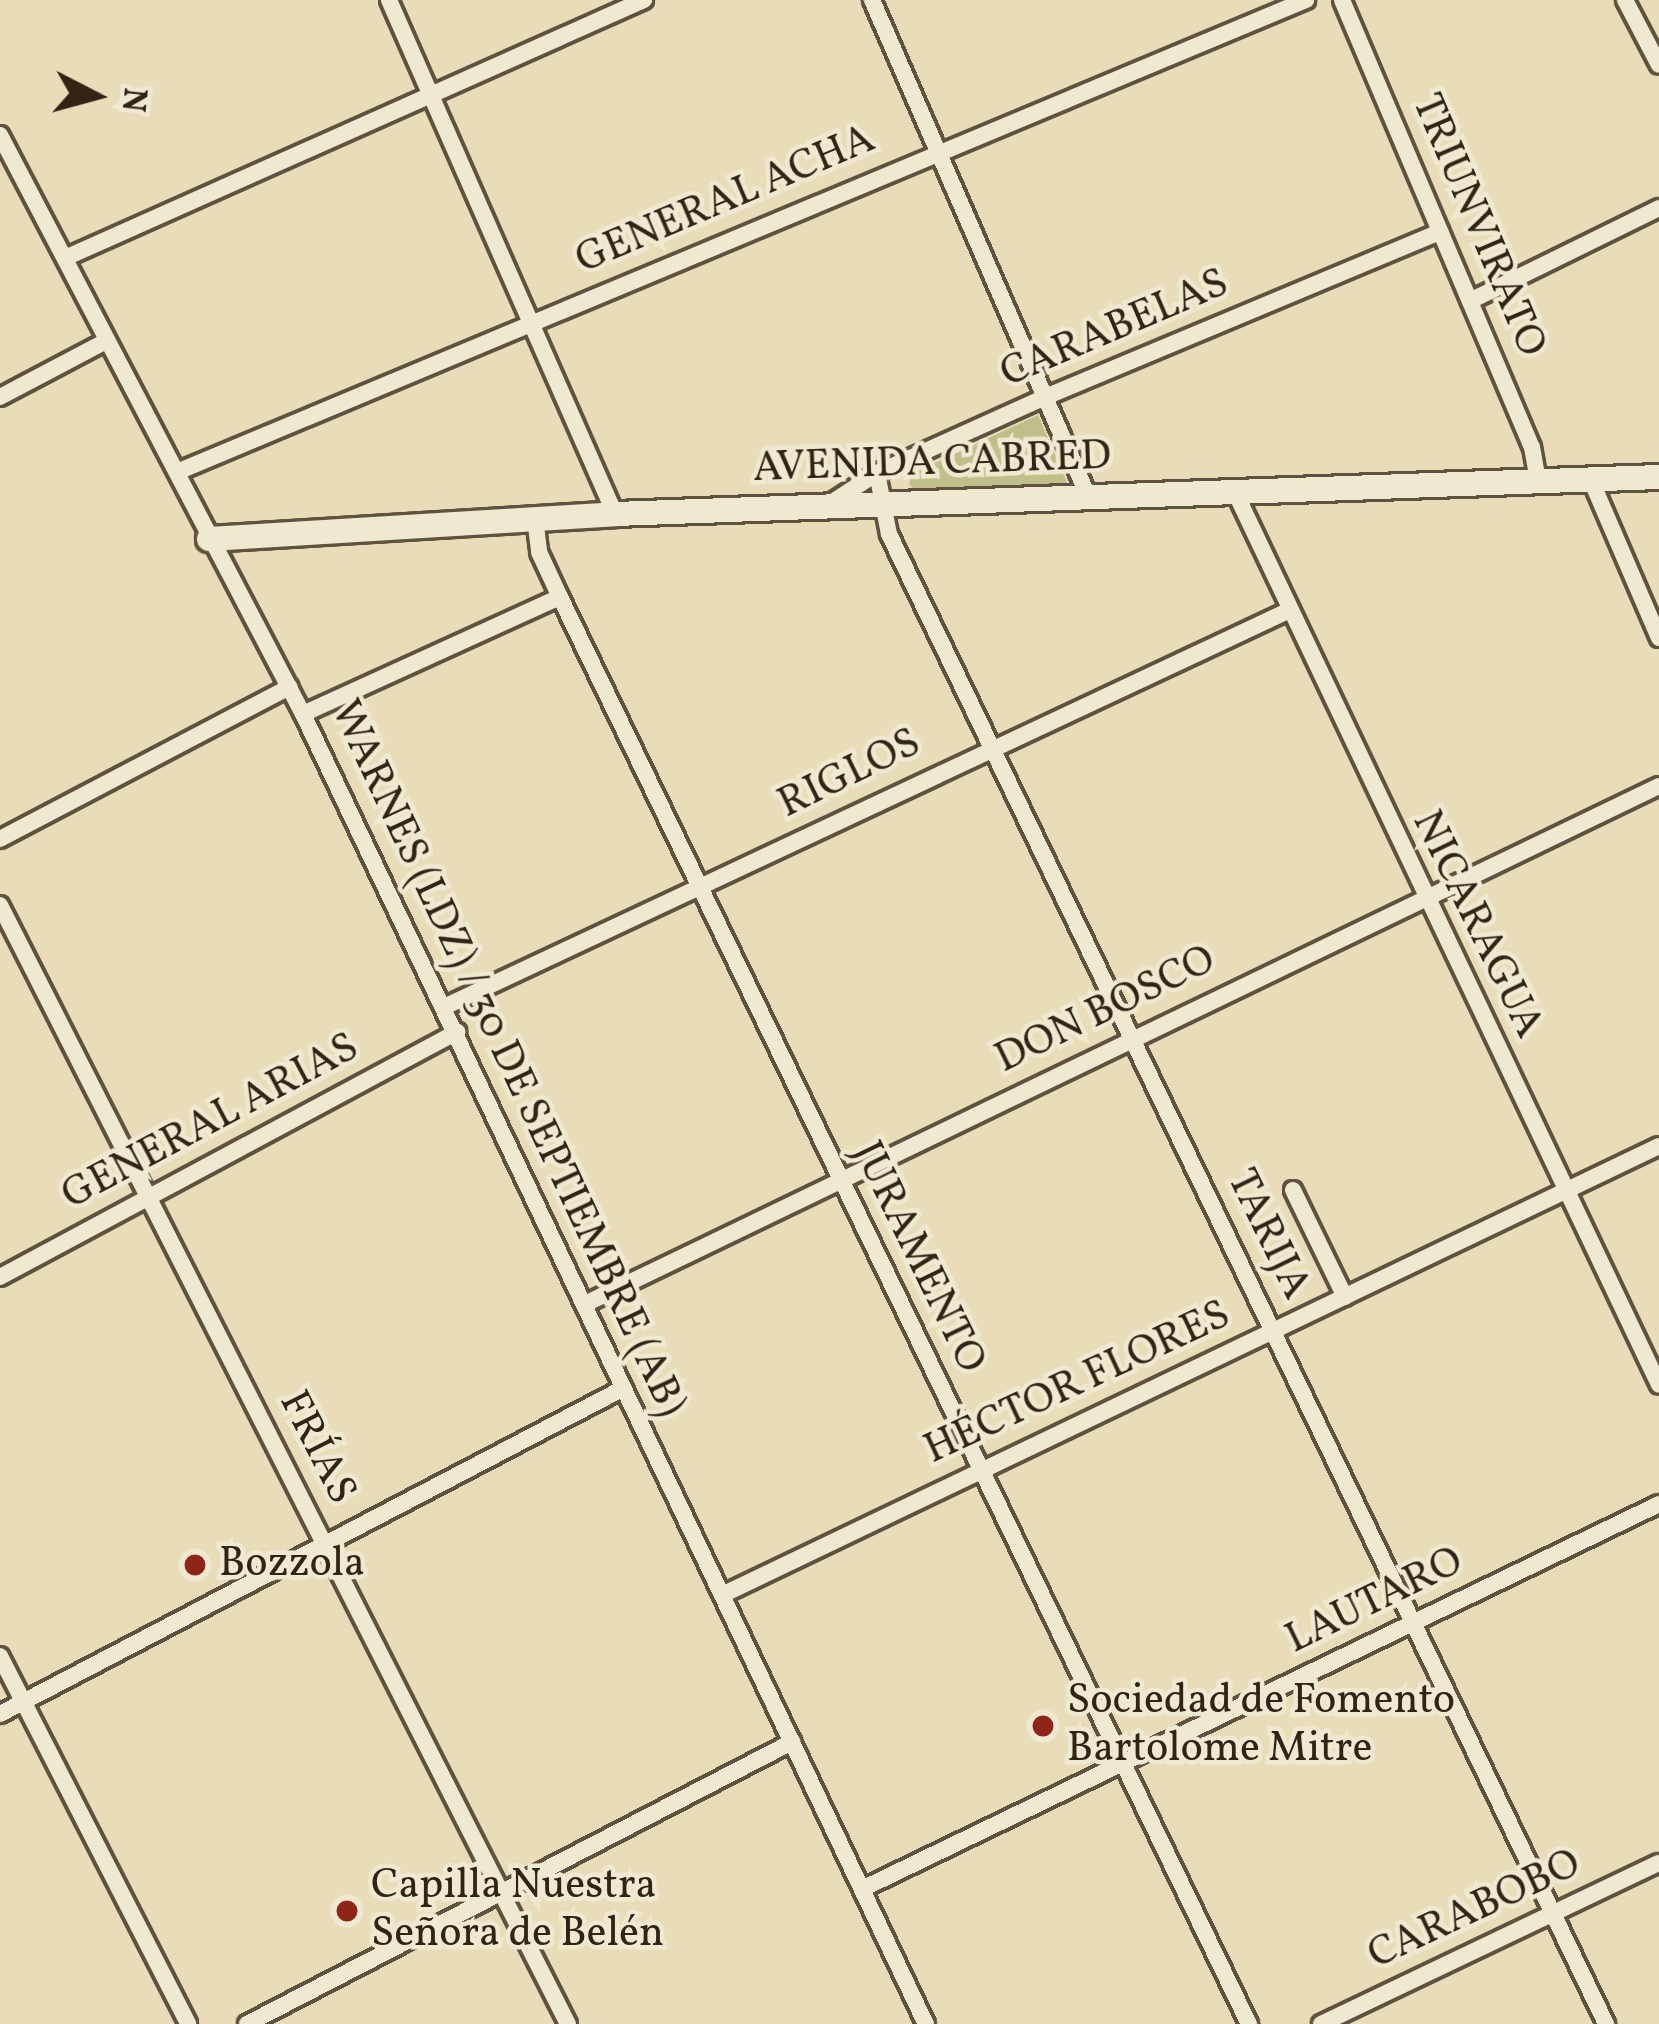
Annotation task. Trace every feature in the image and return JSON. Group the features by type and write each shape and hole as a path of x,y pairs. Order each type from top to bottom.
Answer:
{"street":[{"path":"389,0 615,514"},
{"path":"64,258 644,0"},
{"path":"872,0 1050,395 1089,498"},
{"name":"GENERAL ACHA","path":"177,472 1306,0"},
{"name":"TRIUNVIRATO","path":"1342,0 1532,447 1538,482"},
{"path":"1624,0 1659,65"},
{"name":"WARNES (LDZ) / 30 DE SEPTIEMBRE (AB)","path":"0,135 303,714 926,2024"},
{"path":"1470,301 1659,208"},
{"name":"CARABELAS","path":"824,507 877,473 1050,395 1440,232"},
{"path":"0,397 106,340"},
{"name":"TARIJA","path":"877,473 880,506 993,747 1606,2024"},
{"name":"AVENIDA CABRED","path":"209,539 615,514 1659,477"},
{"path":"1591,480 1659,638"},
{"name":"NICARAGUA","path":"1235,494 1422,899 1659,1385"},
{"name":"JURAMENTO","path":"535,518 539,551 560,597 1250,2024"},
{"path":"303,714 560,597"},
{"name":"RIGLOS","path":"444,1007 1288,611"},
{"path":"0,839 289,688"},
{"name":"DON BOSCO","path":"585,1304 1659,786"},
{"name":"FRÍAS","path":"0,905 568,2024"},
{"name":"GENERAL ARIAS","path":"0,1277 457,1031"},
{"name":"HÉCTOR FLORES","path":"722,1594 1659,1146"},
{"path":"1293,1190 1345,1298"},
{"path":"0,1714 622,1389"},
{"name":"LAUTARO","path":"862,1889 1659,1504"},
{"path":"0,1656 188,2024"},
{"path":"247,2024 792,1742"},
{"name":"CARABOBO","path":"1321,2024 1659,1863"}],"green space":[{"path":"1038,415 1068,485 917,493 909,484 912,474"}],"place":[{"name":"Bozzola","path":"195,1565"},
{"name":"Sociedad de Fomento Bartolome Mitre","path":"1043,1726"},
{"name":"Capilla Nuestra Señora de Belén","path":"347,1911"}]}
